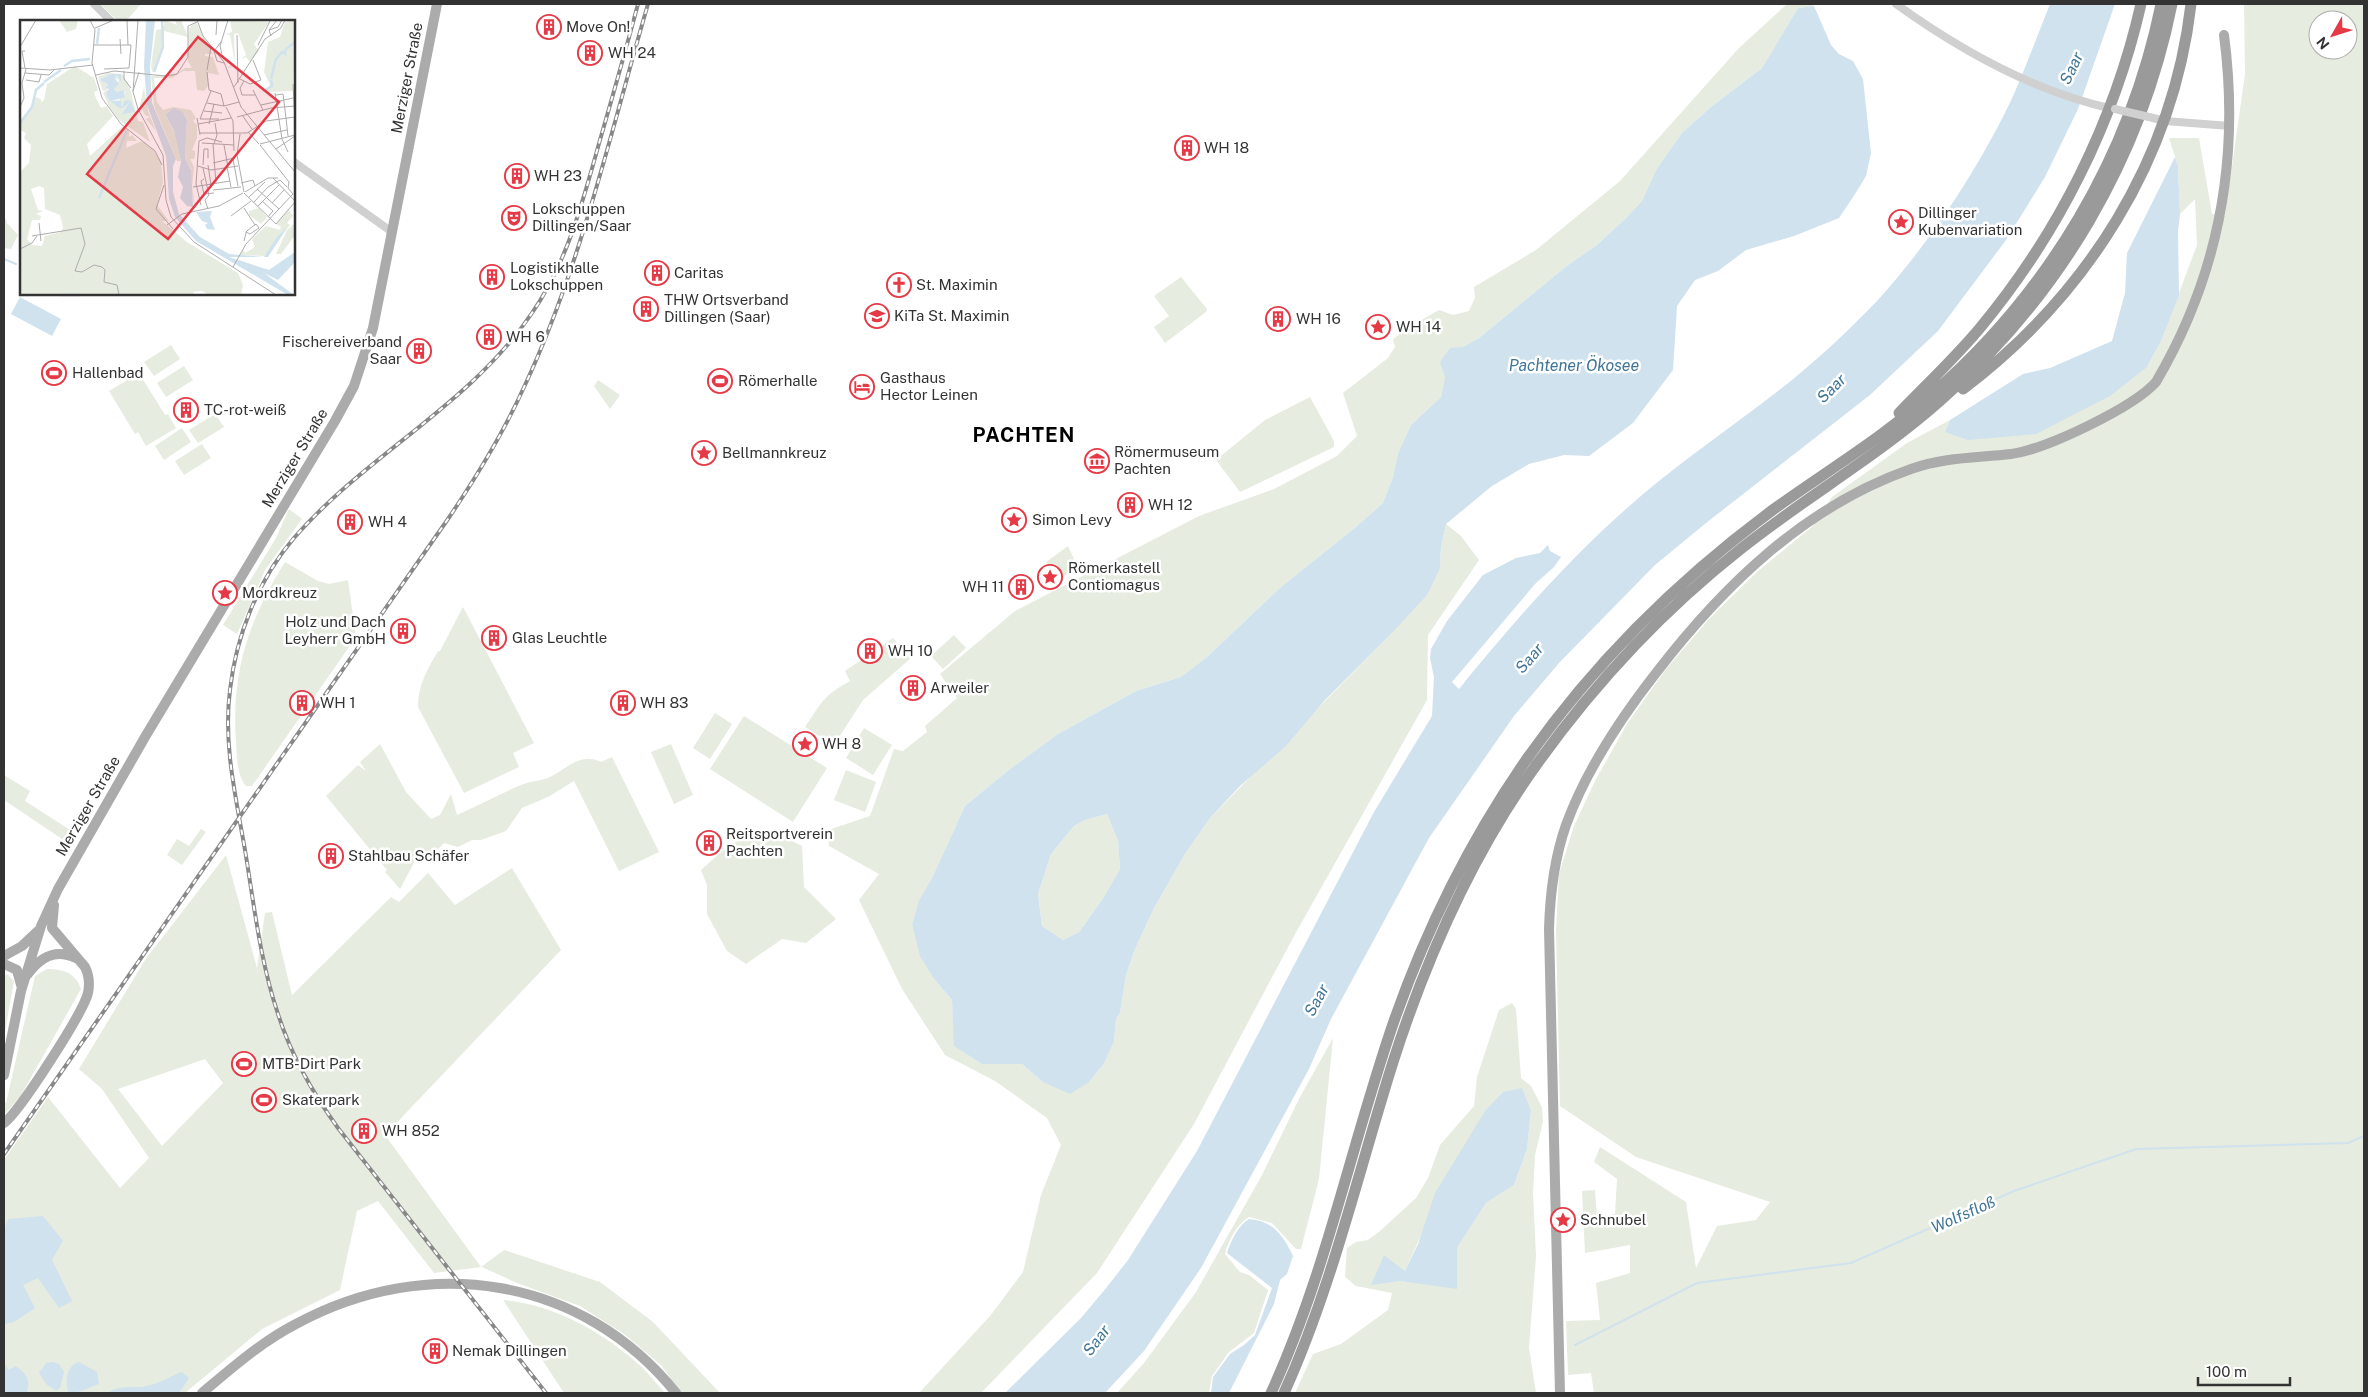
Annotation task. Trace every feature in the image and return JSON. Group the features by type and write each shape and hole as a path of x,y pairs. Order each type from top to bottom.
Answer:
{"highway":[{"path":"1878,437 1980,328 2024,269 2070,195 2110,108 2141,4"},
{"path":"1271,1393 1300,1325 1321,1266 1380,1065 1463,862 1503,795 1549,729 1609,656 1674,590 1736,538 1878,437 1932,394 1976,352 2031,289 2077,223 2111,160 2127,121 2150,53 2161,4"},
{"path":"1900,434 1961,383 2012,329 2044,289 2086,229 2121,164 2137,126 2160,56 2172,4"},
{"path":"1426,955 1473,867 1512,801 1558,736 1617,664 1682,599 1742,547 1988,369 2034,327 2062,298 2109,235 2140,179 2164,120 2179,70 2191,4"},
{"path":"1284,1393 1332,1270 1414,985"}],"main road":[{"name":"Merziger Straße","path":"60,885 145,737 347,400 359,373 373,328 438,4"},
{"path":"1560,1393 1550,903 1559,850 1566,826 1595,764 1613,733 1641,692 1701,618 1744,575 1810,521 1869,486 1912,468 1944,459 2012,454 2036,447 2118,411 2149,390 2169,361 2186,323 2208,268 2220,215 2230,126 2230,84 2224,35"},
{"path":"4,1075 24,980 41,926 60,885"},
{"path":"4,1122 24,1100 86,1000 90,982 88,974 81,961 54,933 52,928 52,917 60,885"},
{"path":"4,956 26,943 41,926"},
{"path":"24,980 35,966 49,954 59,952 81,961"},
{"path":"4,964 17,970 21,980 21,991"},
{"path":"202,1393 257,1348 304,1320 370,1296 403,1288 438,1283 468,1284 517,1290 565,1306 589,1318 627,1343 646,1360 676,1393"}],"street":[{"path":"94,4 110,20"},
{"path":"1896,4 1941,34 2008,71 2051,90 2110,108 2149,117 2230,126"},
{"path":"295,163 392,232"}],"shaded area":[{"path":"100,4 141,4 127,20 117,20"},
{"path":"1787,4 1812,4 1814,6 1798,8 1762,68 1711,107 1682,133 1656,170 1642,201 1626,218 1597,245 1568,265 1479,338 1463,347 1445,377 1441,397 1411,425 1398,453 1393,477 1383,503 1281,587 1207,657 1181,677 1136,691 1058,734 1010,769 965,806 932,878 919,900 912,924 934,979 952,1000 955,1046 982,1064 1022,1064 1043,1082 1089,1082 1103,1065 1114,1042 1116,1019 1120,1013 1126,975 1135,949 1154,908 1185,854 1210,818 1391,634 1440,568 1441,547 1446,524 1461,536 1479,560 1428,635 1427,700 1294,936 1194,1124 1097,1273 981,1393 919,1393 990,1316 1023,1272 1041,1195 1061,1145 1047,1118 995,1081 945,1055 902,989 859,900 879,874 829,846 828,830 870,816 894,749 903,751 927,732 925,726 957,698 940,674 1015,611 1199,516 1274,489 1337,456 1357,436 1343,393 1388,358 1395,347 1393,339 1439,310 1453,315 1469,311 1475,298 1474,287 1536,250 1620,181 1739,48"},
{"path":"2244,4 2364,4 2364,1393 1594,1393 1591,1373 1568,1375 1566,1321 1600,1320 1596,1283 1630,1273 1630,1245 1585,1253 1582,1191 1595,1190 1597,1217 1615,1214 1617,1179 1594,1162 1600,1147 1686,1202 1696,1268 1717,1226 1756,1220 1770,1202 1636,1157 1560,1106 1556,931 1559,874 1574,826 1595,781 1627,724 1666,669 1709,619 1757,572 1813,526 1832,497 1907,443 1950,420 1945,432 2147,367 2161,341 2197,245 2195,199 2180,214 2178,166 2169,138 2199,138 2212,214 2225,216 2245,74"},
{"path":"4,214 7,223 18,235 11,249 4,248"},
{"path":"1181,277 1207,309 1206,312 1165,343 1154,327 1169,316 1154,296"},
{"path":"171,345 180,359 154,376 144,362"},
{"path":"184,366 193,380 166,397 157,383"},
{"path":"139,373 165,415 168,414 176,428 146,446 138,432 135,434 109,391"},
{"path":"598,380 620,395 610,409 594,386"},
{"path":"1310,397 1334,441 1334,447 1240,492 1216,460 1265,420"},
{"path":"215,414 224,427 198,443 189,430"},
{"path":"182,428 191,442 164,460 155,446"},
{"path":"202,444 211,458 184,475 175,461"},
{"path":"289,509 302,519 265,570 237,634 223,625 276,538"},
{"path":"1068,546 1078,568 1060,578 1046,562"},
{"path":"285,562 318,581 329,584 348,580 356,637 252,786 246,786 241,777 237,760 236,693 245,648 252,627 261,605"},
{"path":"463,607 534,743 513,753 519,767 464,793 418,707 421,685 427,671 438,651 440,651"},
{"path":"954,635 966,648 943,669 931,656"},
{"path":"893,638 911,658 863,700 834,745 805,727 824,700 850,681 845,671"},
{"path":"715,713 732,724 710,759 693,748"},
{"path":"744,716 827,768 793,822 710,769"},
{"path":"864,728 892,745 873,775 846,758"},
{"path":"380,744 406,792 431,819 440,815 451,794 457,815 521,785 555,775 580,760 593,759 601,762 612,757 659,852 619,871 574,781 548,797 522,808 506,831 481,840 472,840 458,847 444,843 427,860 417,857 400,889 385,872 387,870 326,796 358,765 366,771 360,762"},
{"path":"671,744 693,795 674,804 651,752"},
{"path":"846,770 876,782 865,812 834,800"},
{"path":"4,775 30,791 25,801 78,835 71,845 4,800"},
{"path":"1107,814 1118,841 1120,869 1102,900 1079,932 1063,940 1042,926 1038,894 1051,854 1074,826 1085,820"},
{"path":"766,828 802,846 804,887 836,919 806,943 782,939 746,964 727,951 707,914 707,885 701,870 729,846 737,842 753,838 763,839"},
{"path":"201,829 206,832 182,865 167,855 177,839 189,846"},
{"path":"226,855 257,968 265,913 272,912 292,995 391,897 399,902 428,873 455,905 512,868 561,950 385,1135 481,1267 504,1250 600,1282 653,1322 720,1393 681,1393 661,1365 624,1334 580,1306 517,1283 482,1267 434,1273 378,1201 357,1211 340,1290 262,1329 185,1393 4,1393 4,1160 48,1097 120,1188 149,1158 102,1089 79,1069 145,960","holes":["205,1059 223,1083 162,1146 118,1089"]},
{"path":"47,969 68,973 76,979 81,989 20,1097 4,1115 4,1103 6,1103 35,976"},
{"path":"7,974 14,981 4,1037 4,975"},
{"path":"1512,1003 1516,1009 1521,1078 1531,1086 1542,1107 1543,1122 1535,1155 1533,1193 1536,1256 1529,1348 1536,1393 1295,1393 1313,1354 1341,1344 1388,1310 1392,1293 1356,1286 1345,1277 1347,1248 1356,1242 1368,1240 1416,1198 1428,1178 1440,1145 1474,1106 1477,1077 1499,1010","holes":["1503,1092 1531,1111 1527,1149 1514,1185 1486,1203 1457,1248 1457,1288 1400,1281 1372,1284 1384,1256 1405,1271 1436,1201 1460,1154 1487,1111"]},
{"path":"1333,1038 1319,1179 1301,1249 1296,1249 1272,1223 1249,1217 1234,1233 1225,1254 1240,1272 1249,1275 1268,1290 1254,1333 1229,1352 1212,1376 1209,1393 1117,1393 1144,1363 1196,1292 1262,1175 1300,1097"},
{"path":"503,1300 539,1307 574,1320 591,1329 636,1362 665,1393 564,1393"}],"water":[{"name":"Saar","path":"2050,4 2115,4 2078,109 2045,177 2006,240 1938,331 1870,395 1655,565 1559,663 1514,716 1429,838 1331,1019 1309,1069 1201,1268 1144,1351 1105,1393 1005,1393 1081,1318 1107,1287 1128,1260 1197,1151 1374,812 1432,716 1434,677 1430,658 1431,649 1447,621 1483,575 1516,558 1540,553 1548,545 1550,551 1561,557 1554,567 1535,584 1452,682 1459,689 1546,588 1617,517 1675,468 1804,370 1877,301 1935,229 1986,148 2014,94"},
{"name":"Pachtener Ökosee","path":"1814,6 1831,45 1839,54 1853,61 1863,79 1871,153 1866,176 1839,218 1794,236 1746,250 1718,271 1695,280 1677,306 1673,370 1633,423 1589,456 1564,455 1529,464 1492,486 1446,524 1441,547 1440,568 1427,595 1325,700 1285,747 1240,786 1210,818 1185,854 1154,908 1135,949 1126,975 1120,1013 1116,1019 1114,1042 1103,1065 1089,1082 1070,1094 1043,1082 1022,1064 982,1064 954,1046 952,1000 934,979 920,956 912,924 919,900 932,878 965,806 1010,769 1058,734 1136,691 1181,677 1207,657 1281,587 1383,503 1393,477 1398,453 1411,425 1441,397 1445,377 1440,362 1450,348 1463,347 1479,338 1568,265 1597,245 1626,218 1642,201 1656,170 1682,133 1711,107 1762,68 1798,8","holes":["1107,814 1118,841 1120,869 1102,900 1079,932 1063,940 1042,926 1038,894 1051,854 1074,826 1085,820"]},
{"path":"2175,157 2178,166 2180,214 2178,231 2179,295 2161,341 2147,367 2110,396 2036,434 1968,440 1945,432 1950,420 2023,374 2050,368 2112,341 2125,293 2127,253"},
{"path":"20,297 61,319 52,336 11,314"},
{"path":"1522,1088 1531,1111 1527,1149 1514,1185 1486,1203 1457,1248 1457,1289 1400,1281 1371,1285 1384,1255 1405,1271 1418,1244 1435,1193 1485,1111 1503,1092"},
{"path":"43,1216 63,1241 52,1260 72,1301 59,1308 38,1278 23,1285 35,1308 14,1322 4,1324 4,1231 8,1219"},
{"path":"1249,1219 1265,1223 1276,1230 1293,1256 1287,1274 1280,1280 1274,1304 1229,1393 1211,1393 1213,1377 1230,1354 1255,1335 1272,1288 1227,1253 1238,1229"},
{"path":"53,1362 59,1364 64,1372 60,1388 56,1391 46,1384 39,1373 46,1363"},
{"path":"79,1362 97,1372 99,1384 81,1391 69,1393 67,1380 69,1370"},
{"path":"4,1363 9,1370 15,1366 25,1374 28,1381 26,1393 4,1393"},
{"path":"182,1372 189,1378 179,1393 108,1393 124,1387 151,1385"}],"waterway":[{"path":"4,259 16,264"},
{"name":"Wolfsfloß","path":"1575,1345 1697,1283 1851,1263 2014,1191 2136,1149 2348,1143 2364,1136"}],"railway":[{"path":"546,1393 338,1128 319,1101 296,1059 278,1014 262,953 234,791 229,751 228,710 233,670 243,629 260,590 281,554 322,508 479,375 507,346 545,293 565,251 581,207 638,4"},
{"path":"4,1154 448,519 499,437 525,385 563,293 594,197 648,4"}],"place":[{"name":"Move On!","path":"549,27"},
{"name":"WH 24","path":"590,53"},
{"name":"WH 18","path":"1187,148"},
{"name":"WH 23","path":"517,176"},
{"name":"Lokschuppen Dillingen/Saar","path":"514,218"},
{"name":"Dillinger Kubenvariation","path":"1901,222"},
{"name":"Caritas","path":"657,273"},
{"name":"Logistikhalle Lokschuppen","path":"492,277"},
{"name":"St. Maximin","path":"899,285"},
{"name":"THW Ortsverband Dillingen (Saar)","path":"646,309"},
{"name":"KiTa St. Maximin","path":"877,316"},
{"name":"WH 16","path":"1278,319"},
{"name":"WH 14","path":"1378,327"},
{"name":"WH 6","path":"489,337"},
{"name":"Fischereiverband Saar","path":"419,351"},
{"name":"Hallenbad","path":"54,373"},
{"name":"Römerhalle","path":"720,381"},
{"name":"Gasthaus Hector Leinen","path":"862,387"},
{"name":"TC-rot-weiß","path":"186,410"},
{"name":"Bellmannkreuz","path":"704,453"},
{"name":"Römermuseum Pachten","path":"1097,461"},
{"name":"WH 12","path":"1130,505"},
{"name":"Simon Levy","path":"1014,520"},
{"name":"WH 4","path":"350,522"},
{"name":"Römerkastell Contiomagus","path":"1050,577"},
{"name":"WH 11","path":"1021,587"},
{"name":"Mordkreuz","path":"225,593"},
{"name":"Holz und Dach Leyherr GmbH","path":"403,631"},
{"name":"Glas Leuchtle","path":"494,638"},
{"name":"WH 10","path":"870,651"},
{"name":"Arweiler","path":"913,688"},
{"name":"WH 1","path":"302,703"},
{"name":"WH 83","path":"623,703"},
{"name":"WH 8","path":"805,744"},
{"name":"Reitsportverein Pachten","path":"709,843"},
{"name":"Stahlbau Schäfer","path":"331,856"},
{"name":"MTB-Dirt Park","path":"244,1064"},
{"name":"Skaterpark","path":"264,1100"},
{"name":"WH 852","path":"364,1131"},
{"name":"Schnubel","path":"1563,1220"},
{"name":"Nemak Dillingen","path":"435,1351"}],"district":[{"name":"PACHTEN","path":"1024,435"}]}
